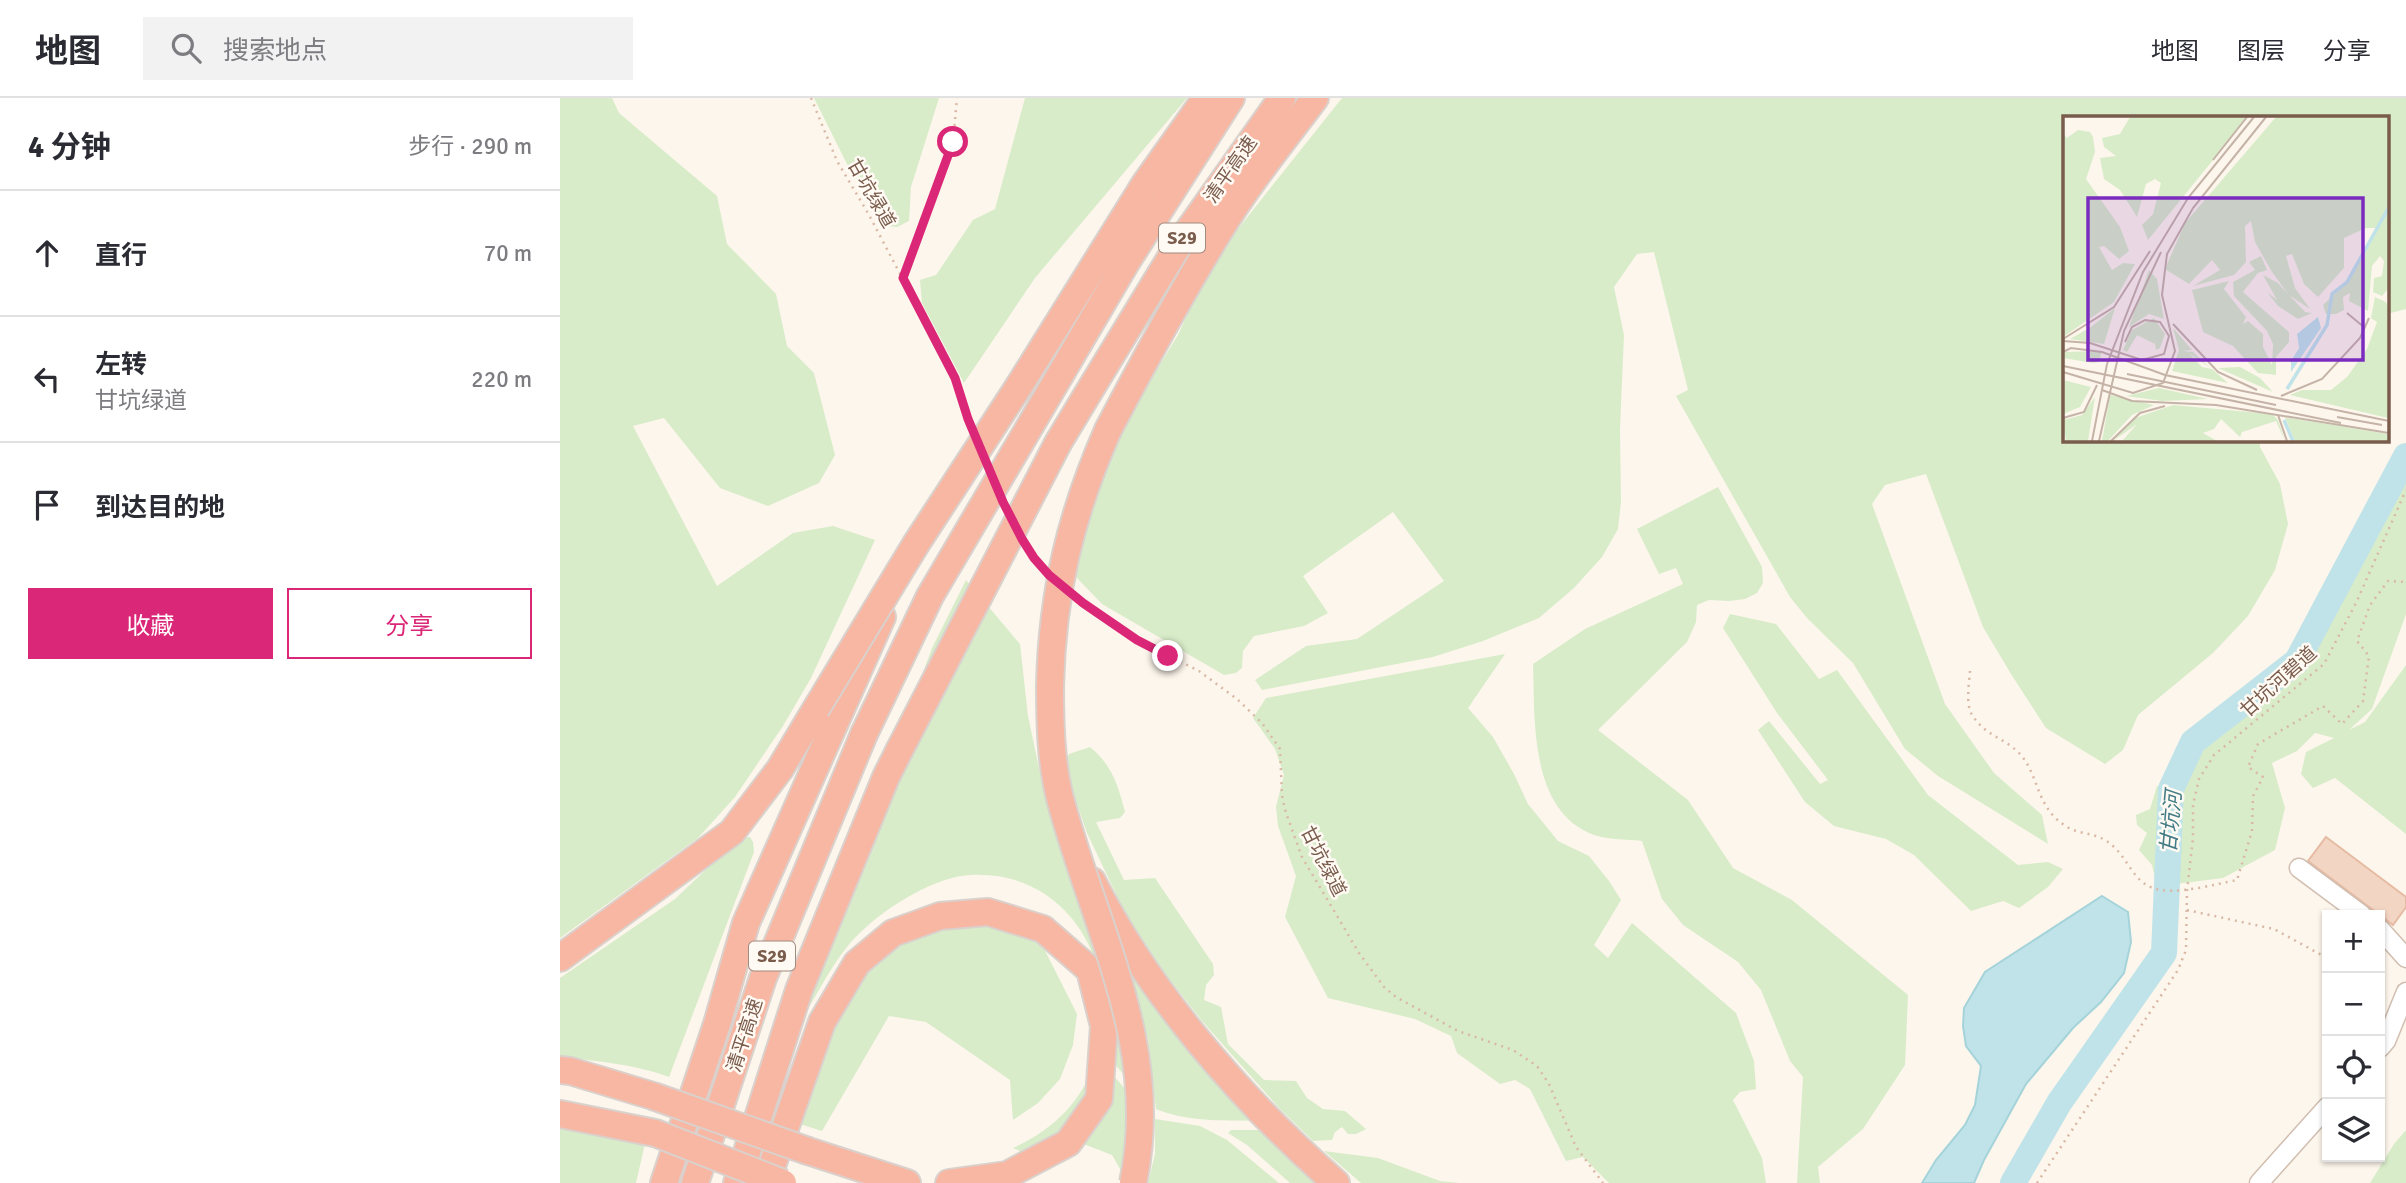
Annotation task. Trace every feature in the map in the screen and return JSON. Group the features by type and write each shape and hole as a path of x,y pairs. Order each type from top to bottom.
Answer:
{"highway":[{"path":"664,1183 717,1024 746,922 826,713 916,544 1020,386 1146,184 1206,98"},
{"name":"清平高速","path":"695,1183 763,978 864,734 930,596 1127,261 1231,98"},
{"name":"清平高速","path":"737,1183 799,990 899,751 1052,455 1093,385 1179,244 1282,98"},
{"path":"1133,1183 1140,1124 1135,1044 1124,996 1060,799 1052,749 1050,682 1054,620 1062,564 1088,475 1108,430 1156,339 1219,232 1264,165 1315,98"},
{"path":"560,958 732,832 826,713"},
{"path":"1072,841 1121,932 1197,1039 1237,1085 1336,1183"},
{"path":"766,1183 822,1022 857,963 893,933 940,916 988,912 1043,929 1090,970 1104,1026 1099,1099 1068,1143 1007,1175 949,1183"},
{"path":"560,1070 653,1097 907,1183"},
{"path":"560,1114 656,1133 783,1183"}],"lane":[{"path":"2299,868 2355,910"},
{"path":"2385,935 2406,958"},
{"path":"2385,1042 2406,992"},
{"path":"2259,1183 2322,1113"}],"path":[{"name":"甘坑绿道","path":"810,98 837,161 870,215 955,378 972,430"},
{"path":"903,278 953,142 957,98"},
{"name":"甘坑河碧道","path":"2038,1183 2178,970 2186,950 2193,805 2199,779 2214,755 2324,664 2356,603 2406,490"},
{"path":"1022,539 1049,575"},
{"path":"1970,671 1969,711 1984,731 2020,754 2046,809 2070,829 2091,833 2106,840 2119,851 2136,876 2152,888 2187,891 2237,880 2252,831 2253,796 2263,777 2248,767 2258,744 2323,706 2342,724 2363,701 2369,656 2357,641 2370,605 2388,581 2406,582"},
{"name":"甘坑绿道","path":"1074,596 1137,640 1199,671 1237,699 1262,723 1280,749 1282,796 1302,857 1359,953 1384,987 1396,997 1467,1034 1514,1049 1537,1066 1549,1084 1576,1147 1602,1183"},
{"path":"2187,910 2274,929 2322,955"}],"green space":[{"path":"560,98 612,98 619,113 717,196 727,244 776,294 787,346 814,373 835,455 819,483 768,506 720,488 664,418 633,426 717,586 793,533 833,526 875,540 811,678 783,726 735,797 698,838 560,938"},
{"path":"814,98 939,98 911,187 909,221 897,227 886,226 847,164"},
{"path":"1025,98 1187,98 1035,278 964,383 922,303 920,280 936,275 973,220 995,209"},
{"path":"1342,98 2406,98 2406,309 2388,314 2388,116 2063,116 2063,441 2260,441 2260,447 2280,484 2288,524 2275,570 2248,616 2213,653 2138,715 2123,750 2105,764 2046,728 2011,674 1983,627 1926,474 1885,485 1872,504 1945,704 1994,773 2042,815 2048,844 1938,776 1905,749 1853,663 1807,618 1790,597 1676,396 1688,390 1654,252 1637,254 1614,287 1624,335 1620,429 1621,502 1618,529 1602,557 1574,588 1539,618 1483,641 1433,657 1262,690 1255,680 1306,646 1357,639 1444,581 1393,512 1303,576 1328,613 1304,626 1254,636 1243,651 1242,668 1236,673 1224,675 1102,604 1076,577 1094,497 1127,418 1178,335 1210,264"},
{"path":"2406,456 2406,614 2372,709 2349,730 2365,722 2406,665 2406,834 2335,778 2313,788 2301,774 2306,752 2334,738 2315,733 2297,751 2272,763 2285,808 2275,850 2223,878 2168,885 2155,878 2152,865 2139,850 2147,833 2137,825 2136,815 2150,809 2157,786 2171,788 2193,742 2297,661"},
{"path":"1718,487 1762,567 1763,583 1757,593 1745,599 1709,600 1697,605 1696,622 1687,642 1598,730 1688,800 1733,868 1792,900 1908,995 1905,1065 1863,1129 1818,1167 1820,1183 1797,1183 1803,1077 1790,1061 1761,990 1738,962 1683,925 1662,899 1642,841 1594,835 1573,823 1557,806 1540,762 1536,736 1533,664 1585,629 1683,584 1676,568 1659,574 1637,529"},
{"path":"966,580 1020,644 1028,716 1043,787 1109,987 1128,1079 1100,1048 1103,1004 1101,979 1084,936 1056,902 1018,881 996,876 972,875 944,880 914,893 855,937 809,1007 801,1004 932,648"},
{"path":"1730,614 1776,624 1819,679 1837,670 1928,795 2018,865 2048,862 2063,869 2048,887 2019,908 2003,901 1971,911 1914,855 1886,839 1834,826 1805,802 1758,730 1769,721 1820,784 1828,780 1777,713 1723,628"},
{"path":"1505,654 1468,708 1493,737 1528,804 1558,841 1589,856 1621,900 1594,945 1608,958 1632,923 1736,1013 1754,1061 1756,1089 1740,1092 1733,1100 1762,1158 1766,1183 1609,1183 1583,1157 1566,1161 1530,1089 1515,1080 1500,1084 1457,1053 1451,1036 1415,1019 1328,998 1285,917 1296,876 1278,826 1276,807 1284,775 1275,749 1253,718 1266,698"},
{"path":"1090,747 1104,761 1113,776 1125,812 1120,818 1096,822 1124,880 1155,878 1213,964 1214,975 1206,985 1204,1000 1221,1007 1228,1044 1264,1080 1296,1081 1307,1098 1323,1109 1345,1111 1366,1129 1356,1134 1348,1134 1342,1127 1335,1132 1332,1140 1313,1141 1280,1109 1202,1021 1166,975 1125,913 1087,833 1063,764 1069,754"},
{"path":"750,837 754,852 669,1077 629,1066 560,1057 560,978 675,899 739,838"},
{"path":"932,915 1028,917 1077,1014 1073,1045 1060,1079 1038,1103 1013,1120 1010,1080 926,1022 889,1016 822,1131 790,1121 853,984 891,944"},
{"path":"1134,971 1255,1121 1192,1118 1156,1109 1148,1039 1130,973"},
{"path":"1097,1057 1127,1091 1128,1124 1123,1174 1112,1155 1086,1145 1059,1142 1022,1152 1013,1148 1042,1132 1065,1112 1084,1087"},
{"path":"560,1111 649,1126 636,1183 560,1183"},
{"path":"1155,1119 1200,1126 1227,1140 1279,1183 1148,1183 1155,1154"},
{"path":"1231,1130 1263,1130 1317,1183 1290,1183 1247,1145 1228,1133"},
{"path":"2406,1130 2406,1183 2370,1183 2385,1162 2394,1144"},
{"path":"1324,1151 1378,1158 1440,1181 1459,1183 1361,1183"}],"water":[{"path":"2102,896 2128,912 2131,942 2124,973 2026,1084 1974,1183 1922,1183 1936,1160 1965,1125 1975,1105 1981,1066 1966,1046 1964,1008 1985,972"}],"building":[{"path":"2326,837 2406,897 2406,907 2393,925 2385,919 2385,910 2373,910 2308,861"}],"waterway":[{"name":"甘坑河","path":"2013,1183 2059,1103 2164,953 2171,789 2193,742 2297,661 2406,456"}],"route":[{"path":"953,142 903,278 955,378 968,419 1003,502 1034,558 1049,575 1083,603 1137,640 1168,656"}]}
